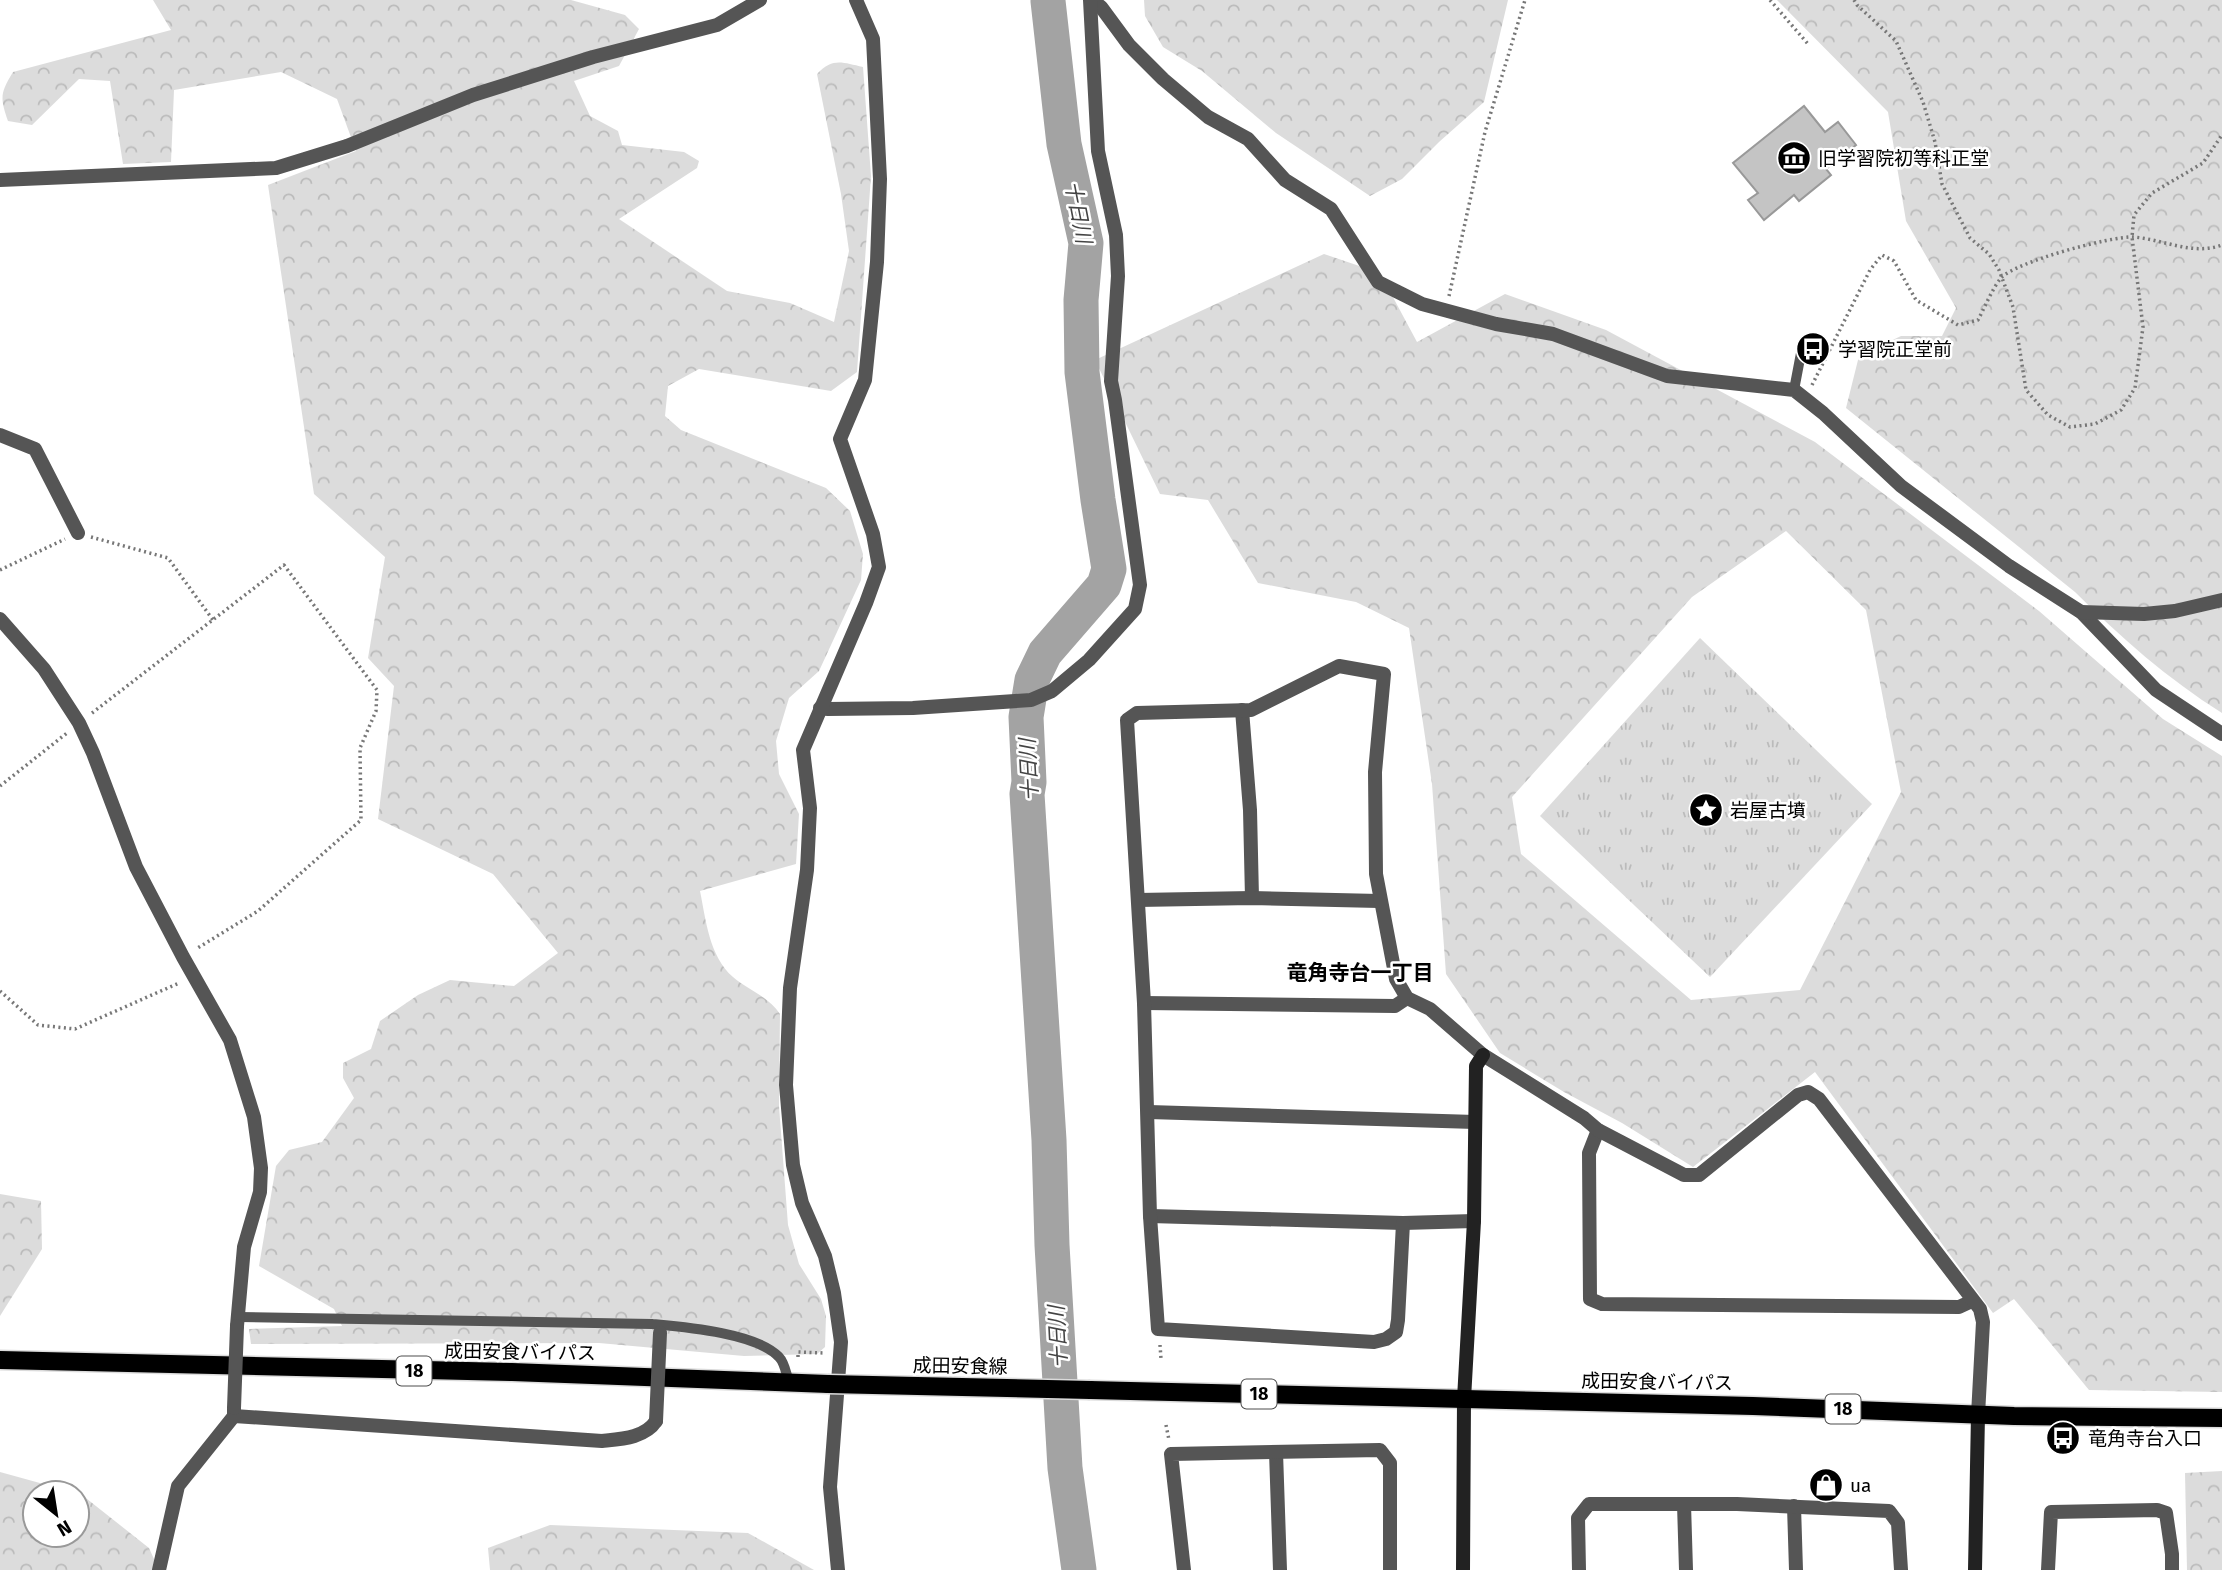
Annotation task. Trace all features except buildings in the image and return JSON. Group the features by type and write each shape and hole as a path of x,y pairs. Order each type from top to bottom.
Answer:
{"main road":[{"name":"成田安食バイパス","path":"0,1360 513,1372 828,1384"},
{"name":"成田安食線","path":"828,1384 1090,1390"},
{"name":"成田安食バイパス","path":"1090,1390 1753,1406 1978,1415 2222,1418"}],"street":[{"path":"0,180 276,168 347,146 474,95 581,60 717,26 760,0"},
{"path":"838,1570 830,1487 841,1342 825,1256 802,1203 793,1165 786,1085 790,988 808,857 810,808 803,750 866,603 878,567 873,534 840,439 865,380 877,262 880,178 873,39 856,0"},
{"path":"820,708 914,708 1031,700 1052,691 1089,660 1135,609 1140,585 1111,381 1118,276 1116,234 1098,151 1091,0"},
{"path":"1091,0 1101,7 1129,45 1163,79 1208,117 1248,139 1284,180 1331,209 1378,282 1422,304 1496,324 1553,334 1667,376 1800,395 1901,486 2009,566 2081,612 2156,690 2222,734"},
{"path":"0,435 35,449 78,533"},
{"path":"2081,612 2144,614 2175,611 2222,600"},
{"path":"0,619 44,669 79,723 136,867 230,1040 254,1117 260,1147 260,1192 244,1247 234,1412 178,1486 159,1570"},
{"path":"1403,1223 1396,1332 1386,1339 1374,1342 1158,1329 1150,1216 1144,1003 1127,720 1137,713 1251,710 1339,666 1384,674 1375,772 1376,874 1395,979 1407,998 1430,1009 1483,1055 1584,1118 1598,1130 1684,1175 1699,1175 1798,1095 1808,1092 1819,1098 1980,1310 1983,1322 1975,1570"},
{"path":"1242,710 1250,810 1252,898"},
{"path":"1138,900 1252,898 1379,901"},
{"path":"1144,1003 1395,1006 1407,998"},
{"path":"1463,1570 1464,1399 1474,1221 1476,1066 1483,1055"},
{"path":"1149,1112 1475,1122"},
{"path":"1598,1130 1589,1153 1590,1299 1602,1304 1959,1307 1972,1301"},
{"path":"1150,1216 1403,1223 1474,1221"},
{"path":"234,1412 602,1440 632,1437 652,1427 656,1421 656,1329"},
{"path":"1184,1570 1171,1454 1380,1450 1390,1463 1390,1570"},
{"path":"1276,1452 1280,1570"},
{"path":"1578,1570 1578,1518 1589,1504 1684,1504 1889,1511 1898,1523 1900,1570"},
{"path":"1684,1504 1686,1570"},
{"path":"1794,1506 1796,1570"},
{"path":"2048,1570 2051,1512 2157,1510 2166,1513 2172,1570"}],"lane":[{"path":"1800,395 1802,348"},
{"path":"238,1321 710,1330 769,1348 782,1359 789,1382"}],"path":[{"path":"1446,310 1485,132 1525,0"},
{"path":"1770,0 1808,44"},
{"path":"1854,0 1896,41 1923,102 1935,142 1942,184 1970,238 1989,254 2002,277 2013,307 2026,390 2048,415 2070,427 2095,424 2121,410 2135,388 2143,327 2132,237 2134,215 2152,193 2203,163 2222,135"},
{"path":"1800,395 1870,270 1882,254 1894,261 1916,300 1958,325 1978,320 2002,277 2032,261 2073,248 2132,237 2179,247 2212,248 2222,244"},
{"path":"0,570 78,533 168,558 213,620"},
{"path":"0,786 284,565 377,690 376,711 360,748 361,820 258,911 183,957"},
{"path":"0,991 38,1025 75,1029 194,977"},
{"path":"798,1352 840,1353"}],"green space":[{"path":"153,0 571,0 625,15 639,29 619,66 574,81 590,116 618,131 622,145 684,152 699,161 697,168 619,219 727,291 790,303 834,322 849,251 841,194 817,74 833,63 863,67 871,176 857,372 831,391 699,369 668,386 665,416 681,430 826,488 850,511 863,554 861,580 819,671 789,698 776,741 779,774 799,814 796,864 700,891 710,937 719,959 733,977 764,998 780,1014 779,1106 788,1225 799,1264 821,1299 826,1316 825,1347 817,1354 744,1356 599,1343 251,1344 249,1329 342,1326 334,1309 259,1266 276,1166 289,1150 322,1142 354,1098 343,1078 343,1063 371,1049 380,1021 418,995 450,980 514,986 558,953 493,874 378,819 394,686 368,658 385,557 314,494 268,185 356,151 337,99 281,72 174,90 171,162 123,164 110,81 79,79 32,125 8,121 3,96 13,72 171,30"},
{"path":"1144,0 1508,0 1484,102 1402,179 1370,196 1276,133 1202,71 1163,47 1145,16"},
{"path":"1777,0 2222,0 2222,713 2164,672 2075,592 1846,408 1859,356 1901,336 1942,336 1956,308 1906,221 1888,112"},
{"path":"1324,254 1380,273 1417,342 1505,294 1606,330 1815,442 2039,611 2163,719 2222,756 2222,1392 2089,1390 2014,1299 1993,1313 1815,1072 1693,1167 1500,1053 1446,974 1432,784 1409,628 1356,602 1258,583 1208,500 1160,494 1095,360","holes":["1786,531 1866,610 1901,792 1800,990 1691,1000 1521,854 1512,797 1692,597"]},
{"name":"岩屋古墳","path":"1700,638 1872,804 1710,977 1540,816"},
{"path":"0,1194 41,1201 42,1249 0,1316"},
{"path":"2222,1471 2222,1570 2187,1570 2185,1473"},
{"path":"0,1472 25,1479 21,1479 21,1549 91,1549 91,1502 149,1548 159,1570 0,1570"},
{"path":"550,1525 748,1533 814,1570 490,1570 488,1548"}],"waterway":[{"name":"十日川","path":"1048,1 1064,144 1086,243 1081,300 1082,372 1109,569 1104,585 1045,653 1032,680 1026,717 1029,782 1027,794 1049,1140 1052,1245 1065,1468 1079,1570"}],"place":[{"name":"旧学習院初等科正堂","path":"1794,158"},
{"name":"学習院正堂前","path":"1813,349"},
{"name":"岩屋古墳","path":"1706,810"},
{"name":"竜角寺台入口","path":"2063,1438"},
{"name":"ua","path":"1826,1485"}],"district":[{"name":"竜角寺台一丁目","path":"1360,973"}]}
